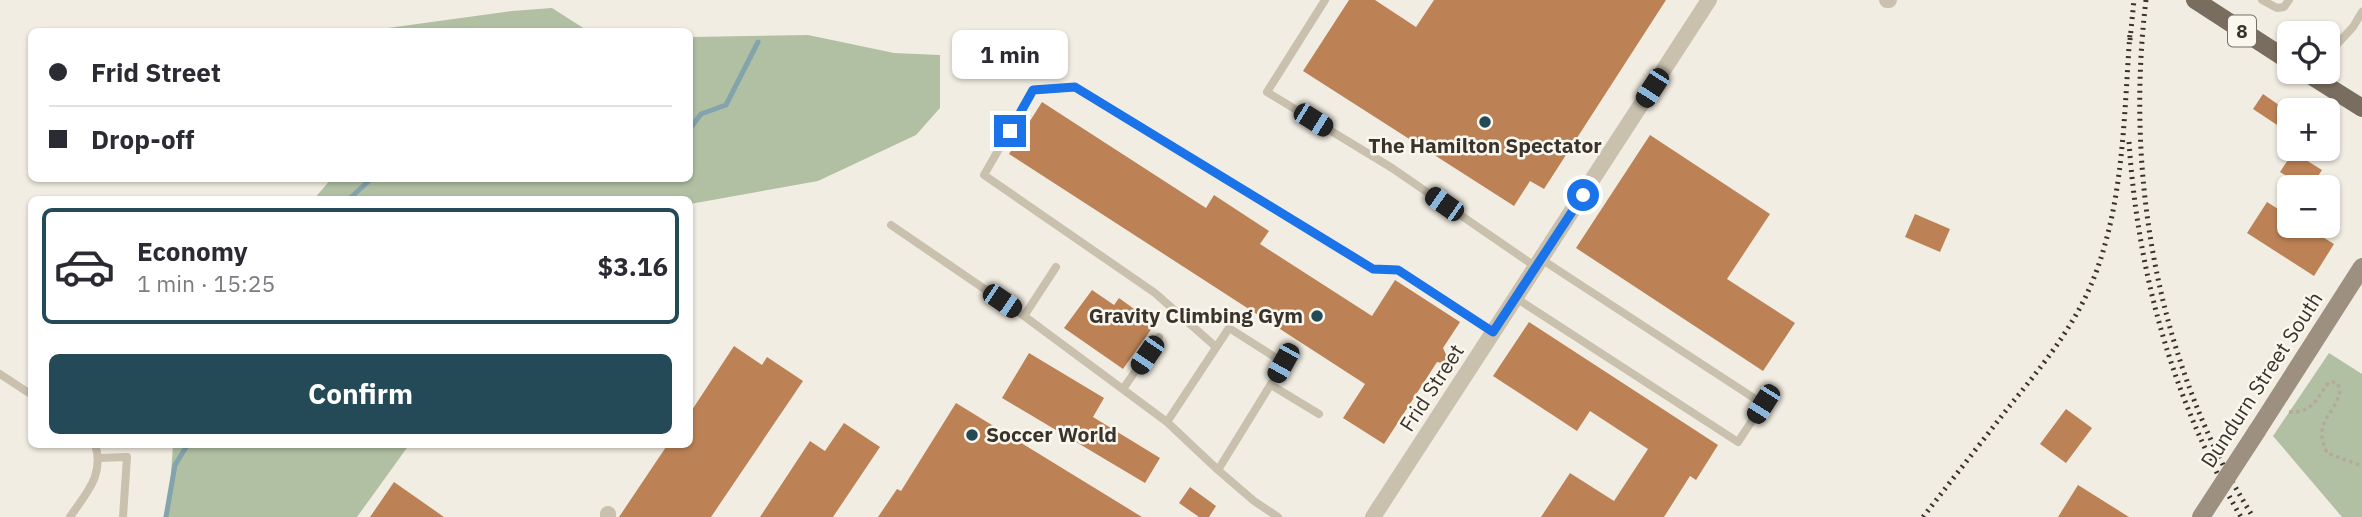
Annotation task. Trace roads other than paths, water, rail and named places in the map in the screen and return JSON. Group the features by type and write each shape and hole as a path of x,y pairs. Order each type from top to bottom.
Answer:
{"main road":[{"name":"8","path":"2195,0 2277,53"},
{"path":"2324,84 2362,108"},
{"name":"Dundurn Street South","path":"2201,517 2362,267"}],"street":[{"name":"Frid Street","path":"1374,517 1709,0"}],"lane":[{"path":"1325,0 1267,92 1392,168 1763,404 1738,442 1516,298"},
{"path":"2262,0 2277,8 2284,7 2289,0"},
{"path":"2340,41 2362,12"},
{"path":"1216,347 1155,293 984,175 1033,90 1075,87 1373,269 1398,270 1493,332"},
{"path":"891,225 1024,316 1167,422 1254,501 1278,517"},
{"path":"1024,316 1056,267"},
{"path":"1167,422 1229,328 1283,363 1218,470"},
{"path":"1123,390 1158,337"},
{"path":"0,374 28,392"},
{"path":"1271,385 1319,414"},
{"path":"69,517 94,482 99,458 96,448"},
{"path":"99,458 127,457 123,517"}],"waterway":[{"path":"693,125 701,114 726,105 758,42"},
{"path":"352,196 368,182"},
{"path":"166,517 175,465 186,448"}],"railway":[{"path":"2130,40 2134,0"},
{"path":"2146,0 2141,59 2143,177 2161,294 2197,407 2221,461 2253,517"},
{"path":"1923,517 2045,361 2078,311 2095,275 2105,246 2117,186 2130,33"},
{"path":"2129,142 2141,240 2150,289 2163,336 2196,428 2241,517"}],"place":[{"name":"The Hamilton Spectator","path":"1485,122"},
{"name":"Gravity Climbing Gym","path":"1317,316"},
{"name":"Soccer World","path":"972,435"}]}
